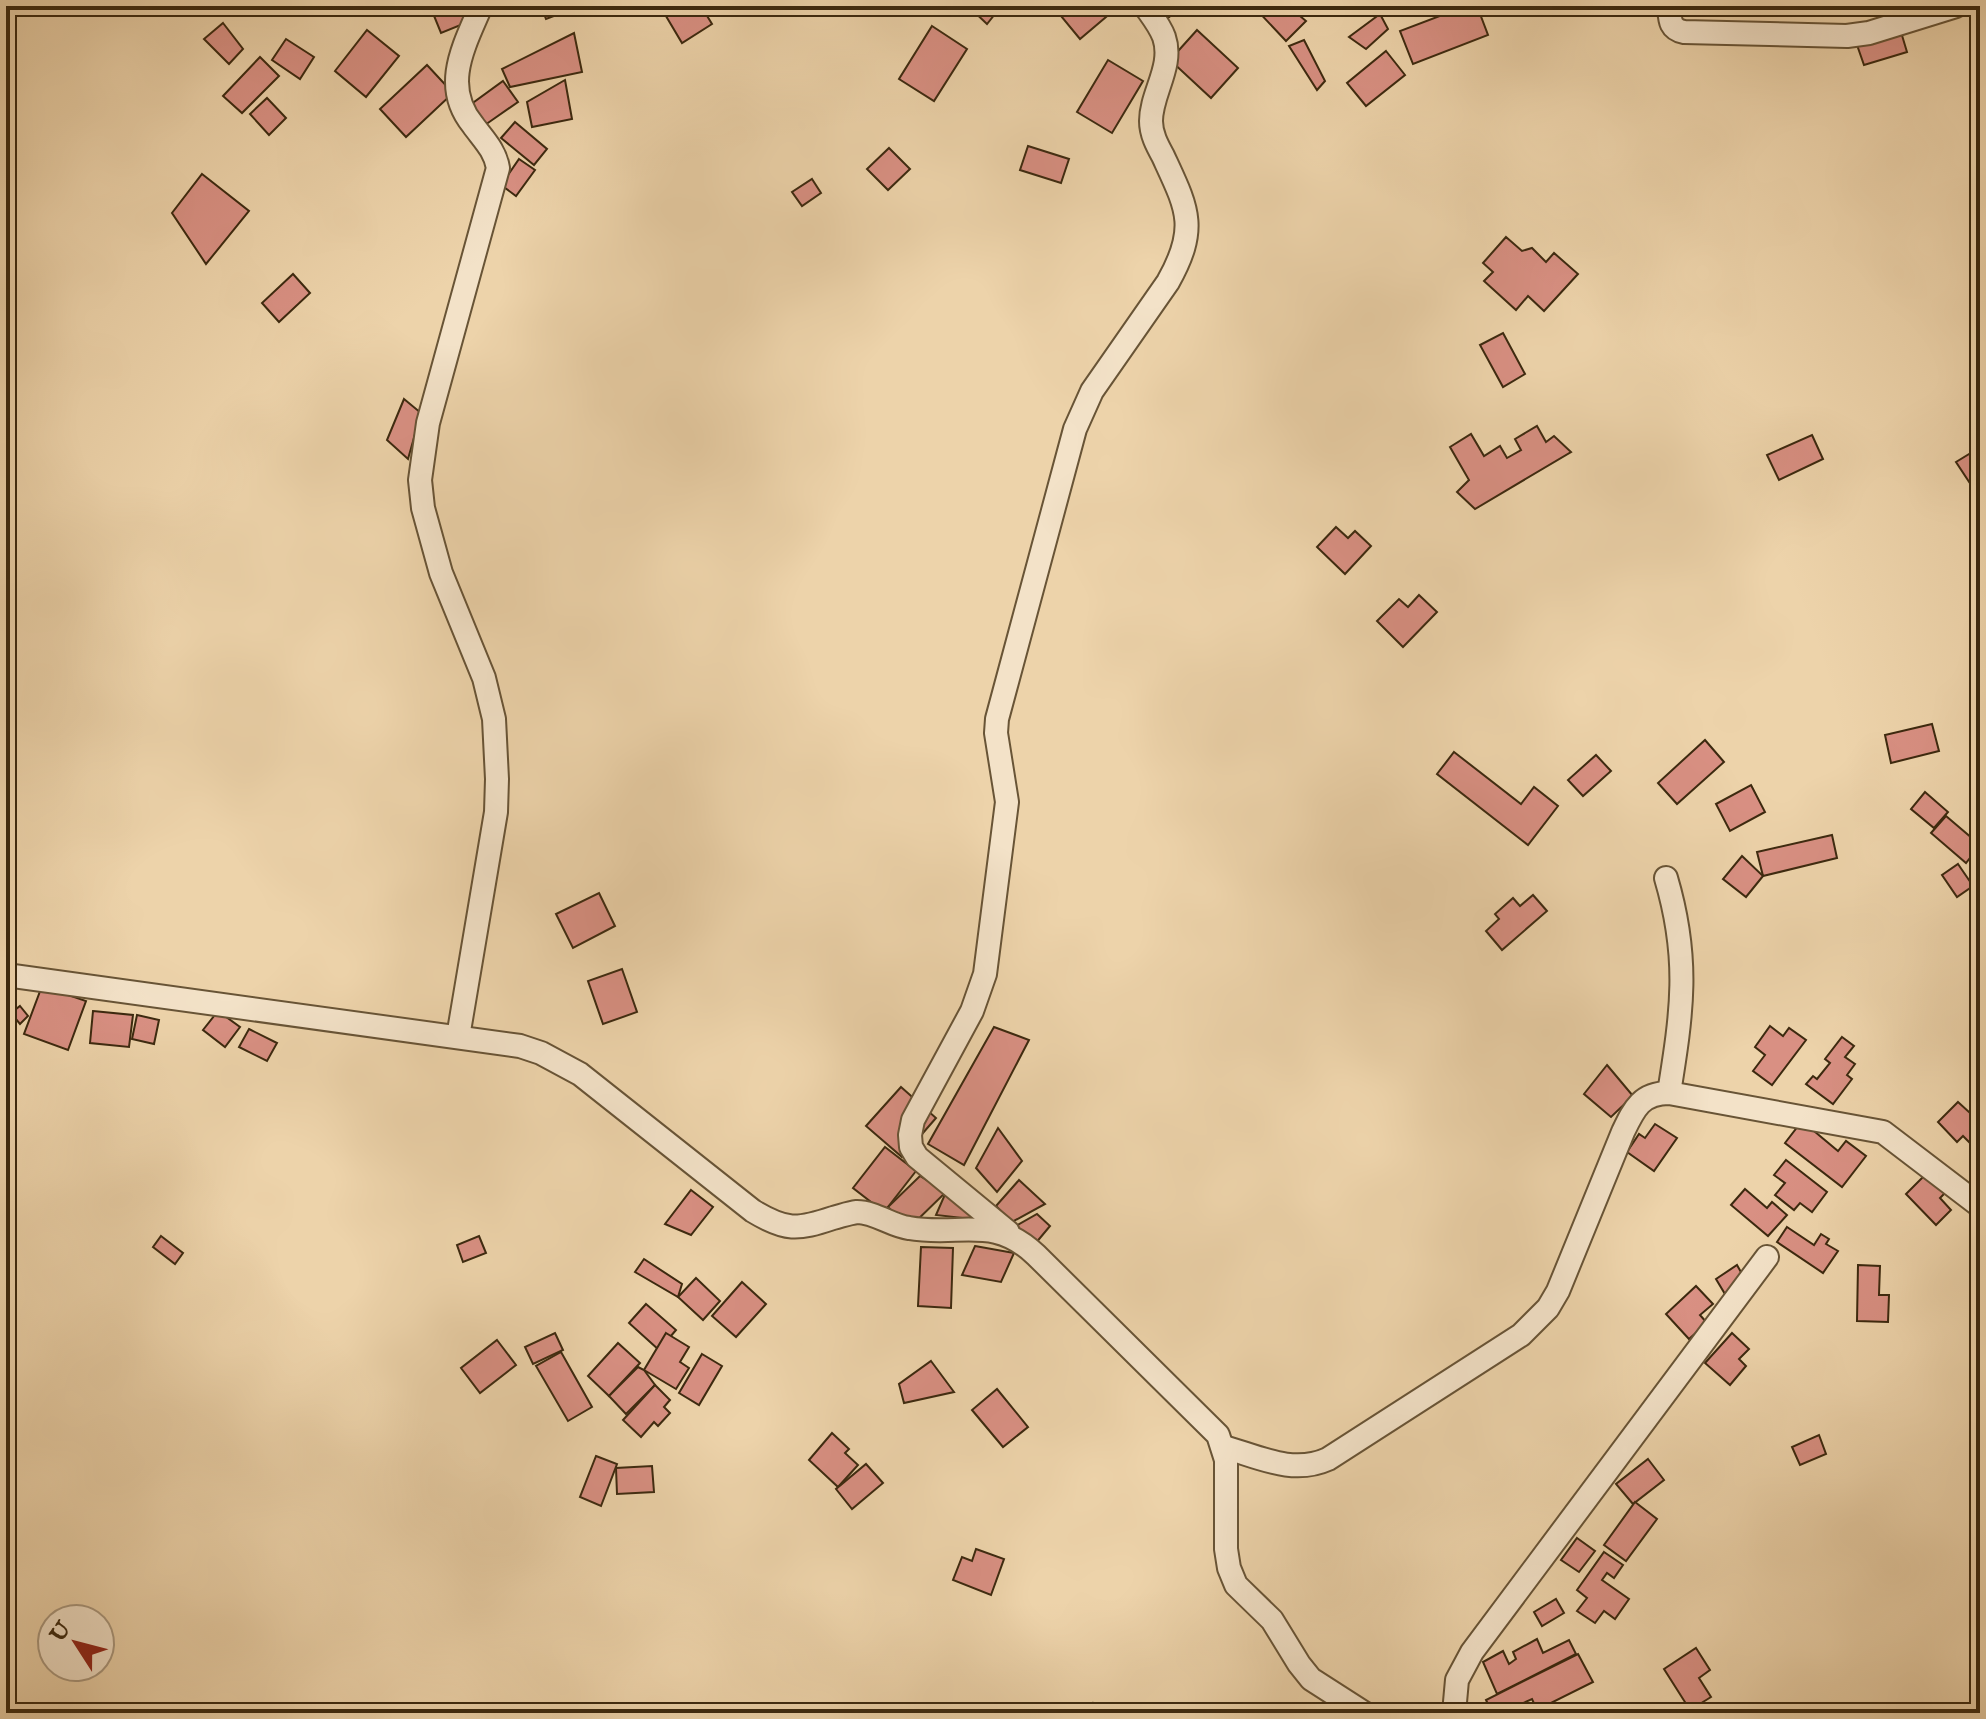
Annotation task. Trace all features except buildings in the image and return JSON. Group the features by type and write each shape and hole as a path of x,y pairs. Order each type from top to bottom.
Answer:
{"street":[{"path":"458,1037 496,812 494,719 484,678 437,561 423,508 420,480 428,423 498,168 497,157 459,104 456,91 458,68 481,6"},
{"path":"1145,6 1160,29 1167,53 1153,105 1153,133 1184,201 1187,233 1178,264 1168,282 1092,391 1075,429 997,719 996,733 1007,802 985,974 972,1011 920,1105 910,1135 911,1147 917,1157 1036,1255 1207,1423 1224,1447 1226,1549 1236,1585 1272,1620 1311,1679 1364,1713"},
{"path":"1669,6 1671,25 1684,32 1847,36 1869,33 1956,6"},
{"path":"1666,878 1675,906 1683,969 1681,1018 1669,1093"},
{"path":"6,975 520,1046 563,1063 753,1211 783,1227 805,1227 854,1212 909,1228 973,1227 1002,1232 1015,1238"},
{"path":"1224,1447 1287,1466 1314,1465 1521,1335 1548,1308 1558,1291 1633,1110 1646,1096 1669,1093 1883,1132 1980,1206"},
{"path":"1454,1713 1457,1680 1472,1652 1767,1257"}]}
